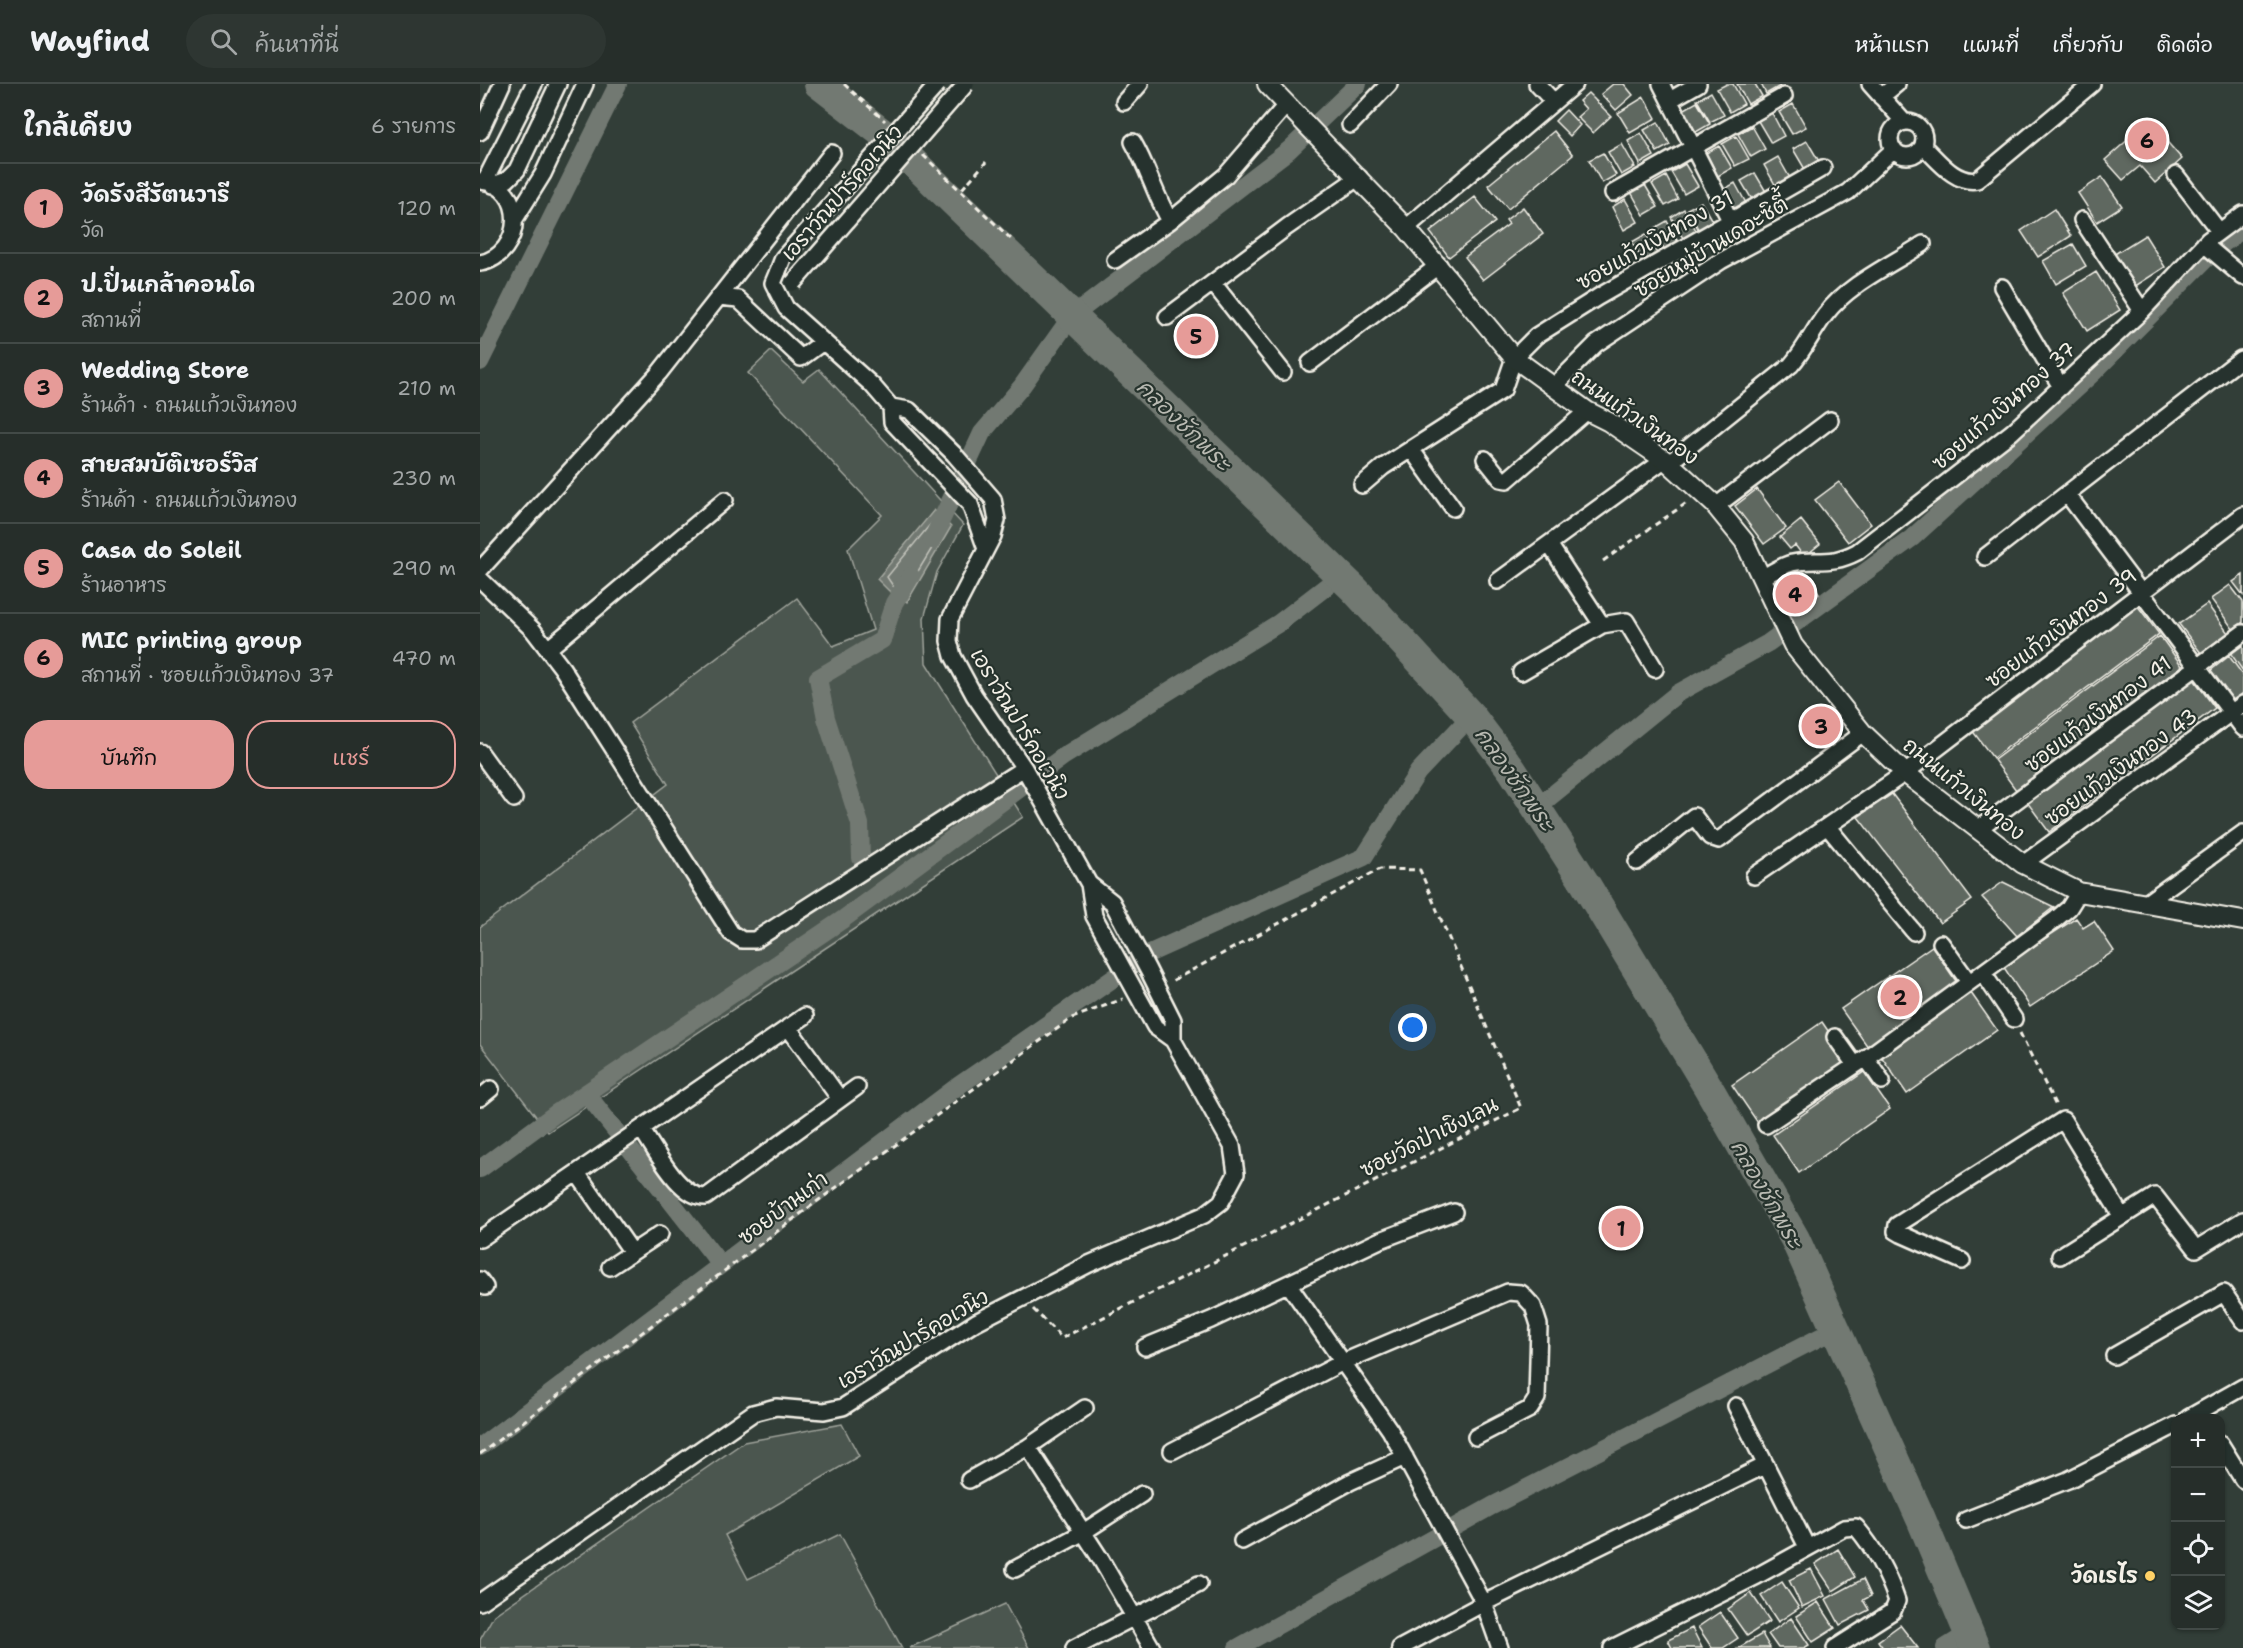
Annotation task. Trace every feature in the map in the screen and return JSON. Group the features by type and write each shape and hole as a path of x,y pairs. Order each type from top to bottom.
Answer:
{"street":[{"path":"480,132 502,84"},
{"path":"486,182 534,84"},
{"path":"486,182 507,180 517,170 558,84"},
{"path":"480,263 495,258 505,250 512,239 515,219 543,174 585,84"},
{"name":"เอราวัณปาร์คอเวนิว","path":"786,308 773,283 783,258 938,84"},
{"name":"เอราวัณปาร์คอเวนิว","path":"786,308 792,283 966,84"},
{"path":"1124,102 1140,84"},
{"name":"ถนนแก้วเงินทอง","path":"1267,84 1406,228 1514,358 1587,411 1609,422 1667,461 1716,506 1744,541 1793,645 1863,733 1905,773 2023,864 2079,892 2243,921"},
{"path":"1350,125 1389,84"},
{"path":"1537,84 1553,101"},
{"path":"1406,228 1575,84"},
{"path":"1661,84 1730,220"},
{"path":"1670,100 1698,84"},
{"path":"1870,84 1904,122 1919,126 1924,135 1923,146 1910,156 1898,153 1894,149"},
{"path":"1881,97 1897,84"},
{"path":"1923,146 1957,177 1966,182 1977,180 2092,84"},
{"path":"1612,193 1784,96"},
{"path":"1115,260 1170,221 1226,175 1292,109"},
{"name":"ซอยหมู่บ้านเดอะซิตี้","path":"1553,387 1596,344 1721,261 1848,192 1894,149 1892,133 1904,122"},
{"path":"1133,142 1143,160 1155,195 1170,221"},
{"path":"480,570 659,373 832,153"},
{"name":"ซอยแก้วเงินทอง 31","path":"1514,358 1536,336 1730,220 1823,168"},
{"path":"2176,175 2220,231"},
{"path":"1167,317 1359,177"},
{"path":"486,182 510,201 515,219"},
{"name":"ซอยแก้วเงินทอง 37","path":"1762,578 1792,563 1826,563 1842,560 1857,552 2012,432 2142,311 2204,244 2243,214"},
{"path":"2082,219 2142,311"},
{"path":"1498,581 1667,461 1791,364 1806,348 1825,315 1844,296 1923,244"},
{"path":"2204,244 2237,272"},
{"path":"1310,363 1438,265"},
{"path":"1213,283 1283,372"},
{"path":"2002,287 2061,387"},
{"path":"719,297 738,299 801,358 823,342"},
{"path":"786,308 872,385 891,407 892,422 970,504 986,549"},
{"path":"1362,485 1411,449 1503,390 1514,358"},
{"path":"1985,557 2241,359"},
{"name":"เอราวัณปาร์คอเวนิว","path":"480,1602 753,1413 776,1407 824,1411 843,1407 976,1322 1089,1264 1204,1215 1221,1202 1230,1190 1236,1174 1232,1146 1173,1040 1155,1027 1094,916 1089,884 1024,769 974,695 953,656 949,641 950,619 986,549 997,520 993,499 954,454 909,410 891,407"},
{"path":"1485,459 1500,479 1507,480 1587,411"},
{"path":"1716,506 1830,420"},
{"path":"1411,449 1453,508"},
{"path":"2067,494 2197,667 2237,708 2243,728"},
{"path":"548,649 725,500"},
{"name":"ซอยแก้วเงินทอง 39","path":"1754,876 1905,773 2243,515"},
{"path":"1549,544 1602,625"},
{"path":"480,579 533,630 548,649 731,933 742,940 755,940 1024,769"},
{"path":"1521,672 1602,625 1626,621 1655,669"},
{"name":"ซอยแก้วเงินทอง 41","path":"1978,829 2243,633"},
{"name":"ซอยแก้วเงินทอง 43","path":"2023,864 2237,708"},
{"path":"1637,862 1694,816 1710,837 1719,840 1863,733"},
{"path":"480,752 514,800"},
{"path":"1827,826 1914,932"},
{"path":"2146,903 2243,833"},
{"name":"เอราวัณปาร์คอเวนิว","path":"1089,884 1112,902 1173,1020 1173,1040"},
{"path":"1766,1125 1861,1062 1983,973 2063,913 2079,892"},
{"path":"1941,943 1969,982"},
{"path":"1983,973 2014,1019"},
{"path":"480,1239 805,1016"},
{"path":"788,1027 840,1099"},
{"path":"1835,1037 1882,1081"},
{"path":"629,1137 684,1190 695,1197 706,1197 856,1087"},
{"path":"1962,1261 1901,1234 1896,1231 1896,1225 2063,1120 2119,1212 2124,1214"},
{"path":"577,1173 632,1252"},
{"path":"2060,1256 2155,1196 2196,1249 2243,1220"},
{"path":"1145,1347 1289,1285 1378,1241 1454,1212"},
{"path":"610,1266 660,1234"},
{"path":"1289,1285 1341,1363 1390,1430 1406,1457 1484,1603 1500,1648"},
{"path":"1172,1450 1341,1363 1508,1292 1521,1293 1533,1306 1539,1325 1538,1398 1530,1409 1476,1437"},
{"path":"2114,1356 2224,1293 2243,1321"},
{"path":"2201,1414 2243,1387"},
{"path":"1736,1406 1807,1547"},
{"path":"969,1480 1029,1447 1085,1408"},
{"path":"1966,1520 2068,1480 2171,1427"},
{"path":"1029,1447 1152,1648"},
{"path":"2225,1451 2243,1480"},
{"path":"1242,1541 1350,1482 1406,1457"},
{"path":"1400,1648 1484,1603 1766,1465"},
{"path":"1015,1569 1082,1533 1142,1494"},
{"path":"1612,1648 1757,1576 1844,1528 1856,1527 1868,1540 1892,1584 1898,1601 1893,1611 1835,1648"},
{"path":"1074,1648 1199,1584"}],"path":[{"path":"844,84 886,122"},
{"path":"920,151 962,189 1012,240"},
{"path":"962,189 986,162"},
{"path":"1603,561 1701,492"},
{"name":"ซอยวัดป่าเชิงเลน","path":"1023,1299 1062,1338 1521,1108 1420,870 1380,869 1184,975"},
{"name":"ซอยบ้านเก่า","path":"480,1454 819,1200 1072,1018 1113,1003"},
{"path":"2014,1019 2063,1120"}],"shaded area":[{"path":"771,351 803,381 819,369 963,525 937,572 924,618 926,663 1023,817 548,1132 480,1044 480,927 668,784 630,723 797,598 833,646 873,630 848,549 882,515 748,373"},
{"path":"842,1424 859,1456 725,1535 748,1579 840,1534 902,1648 480,1648 480,1640 494,1615 744,1442"},
{"path":"1005,1604 1029,1648 909,1648"}],"water":[{"path":"934,510 951,527 907,602 889,591 877,579"}],"building":[{"path":"1613,84 1624,84 1633,95 1616,110 1601,94"},
{"path":"1733,84 1744,104 1730,112 1717,89"},
{"path":"1737,84 1755,84 1762,96 1748,104"},
{"path":"1761,84 1779,84 1780,86 1766,94"},
{"path":"1711,92 1724,115 1710,122 1697,100"},
{"path":"1588,93 1611,116 1593,133 1577,117 1586,109 1579,101"},
{"path":"1644,97 1656,118 1630,133 1618,113"},
{"path":"1697,102 1710,124 1696,132 1683,110"},
{"path":"1793,104 1806,127 1792,134 1779,112"},
{"path":"1566,110 1580,125 1570,136 1555,121"},
{"path":"1772,113 1784,136 1771,143 1758,121"},
{"path":"2149,121 2182,159 2155,183 2140,166 2123,180 2105,160"},
{"path":"1658,122 1670,145 1657,152 1644,130"},
{"path":"1752,126 1765,149 1751,157 1738,134"},
{"path":"1554,131 1573,155 1508,209 1488,185"},
{"path":"1641,133 1654,156 1640,164 1628,141"},
{"path":"1736,136 1749,159 1735,166 1722,144"},
{"path":"1807,141 1820,163 1806,171 1793,149"},
{"path":"1622,144 1635,167 1621,175 1608,152"},
{"path":"1719,146 1732,168 1718,176 1706,153"},
{"path":"1603,153 1616,175 1602,183 1589,160"},
{"path":"1778,157 1791,180 1777,188 1764,165"},
{"path":"1685,164 1698,186 1684,194 1671,172"},
{"path":"1755,173 1768,195 1754,203 1741,181"},
{"path":"1666,176 1678,199 1665,206 1652,184"},
{"path":"2102,177 2122,206 2097,222 2078,193"},
{"path":"1735,183 1747,205 1734,213 1721,191"},
{"path":"1645,185 1658,207 1644,215 1631,192"},
{"path":"1475,197 1495,222 1449,257 1430,232"},
{"path":"1625,199 1638,222 1624,230 1612,207"},
{"path":"1701,202 1714,224 1700,232 1687,209"},
{"path":"1523,207 1543,234 1483,280 1465,257 1509,224 1506,220"},
{"path":"1684,209 1697,232 1684,240 1671,217"},
{"path":"2054,209 2071,236 2038,257 2021,231"},
{"path":"1667,221 1679,244 1666,252 1653,229"},
{"path":"1646,234 1659,257 1645,265 1632,242"},
{"path":"2145,235 2165,267 2134,287 2113,255"},
{"path":"2073,244 2086,266 2056,284 2043,261"},
{"path":"2096,272 2120,310 2087,331 2063,293"},
{"path":"1839,482 1871,524 1848,542 1815,500"},
{"path":"1757,489 1786,528 1764,544 1735,506"},
{"path":"1801,520 1820,544 1804,557 1795,545 1790,549 1780,537"},
{"path":"1802,569 1819,594 1799,608 1782,583"},
{"path":"2243,575 2243,595 2233,582"},
{"path":"2230,585 2243,602 2243,622 2233,629 2211,599"},
{"path":"2207,604 2228,633 2201,653 2179,624"},
{"path":"2137,605 2159,634 1993,758 1971,729"},
{"path":"2160,636 2182,666 2016,790 1994,760"},
{"path":"2243,645 2243,671 2231,654"},
{"path":"2229,656 2243,675 2243,693 2233,701 2210,671"},
{"path":"2193,678 2215,708 2049,832 2027,802"},
{"path":"1892,794 1972,900 1940,923 1858,817"},
{"path":"2003,882 2054,907 2017,936 1982,897"},
{"path":"2076,918 2083,928 2094,921 2114,951 2030,1007 2003,966"},
{"path":"1932,946 1958,984 1868,1047 1841,1009"},
{"path":"1971,993 1997,1030 1907,1094 1881,1056"},
{"path":"1822,1022 1848,1060 1758,1123 1732,1085"},
{"path":"1864,1072 1890,1109 1799,1173 1773,1135"},
{"path":"1838,1549 1855,1577 1833,1591 1815,1564"},
{"path":"1811,1569 1825,1596 1802,1607 1789,1580"},
{"path":"1863,1579 1871,1596 1863,1600 1869,1610 1840,1625 1826,1599"},
{"path":"1782,1582 1799,1608 1778,1622 1761,1596"},
{"path":"1751,1593 1770,1621 1747,1636 1728,1609"},
{"path":"1818,1602 1835,1628 1813,1642 1796,1616"},
{"path":"1720,1612 1738,1638 1723,1648 1712,1648 1698,1627"},
{"path":"1791,1618 1809,1645 1804,1648 1778,1648 1768,1634"},
{"path":"1900,1625 1918,1648 1883,1648 1878,1641"},
{"path":"1692,1628 1702,1648 1672,1648 1668,1640"},
{"path":"1762,1634 1770,1648 1738,1648"}],"waterway":[{"path":"480,362 618,84"},
{"name":"คลองชักพระ","path":"819,84 886,136 1354,589 1471,716 1512,770 1586,885 1708,1087 1795,1239 1921,1519 1975,1648"},
{"path":"932,540 982,433 1022,386 1071,317 1289,150 1358,84"},
{"path":"1535,809 1678,693 1768,643 1912,538 2095,371 2217,248 2243,229"},
{"path":"861,858 860,824 826,718 818,678 882,640 894,603 911,576"},
{"path":"480,1169 555,1114 842,920 1064,756 1279,623 1340,576"},
{"path":"480,1447 958,1086 1150,953 1364,857 1418,772 1471,716"},
{"path":"586,1093 721,1265"},
{"path":"1237,1648 1492,1506 1836,1329"},
{"path":"1945,1648 1969,1633"}],"place":[{"name":"MIC printing group","path":"2147,140"},
{"name":"Casa do Soleil","path":"1196,336"},
{"name":"สายสมบัติเซอร์วิส","path":"1795,594"},
{"name":"Wedding Store","path":"1821,726"},
{"name":"ป.ปิ่นเกล้าคอนโด","path":"1900,997"},
{"name":"วัดรังสีรัตนวารี","path":"1621,1228"},
{"name":"วัดเรไร","path":"2150,1576"}]}
